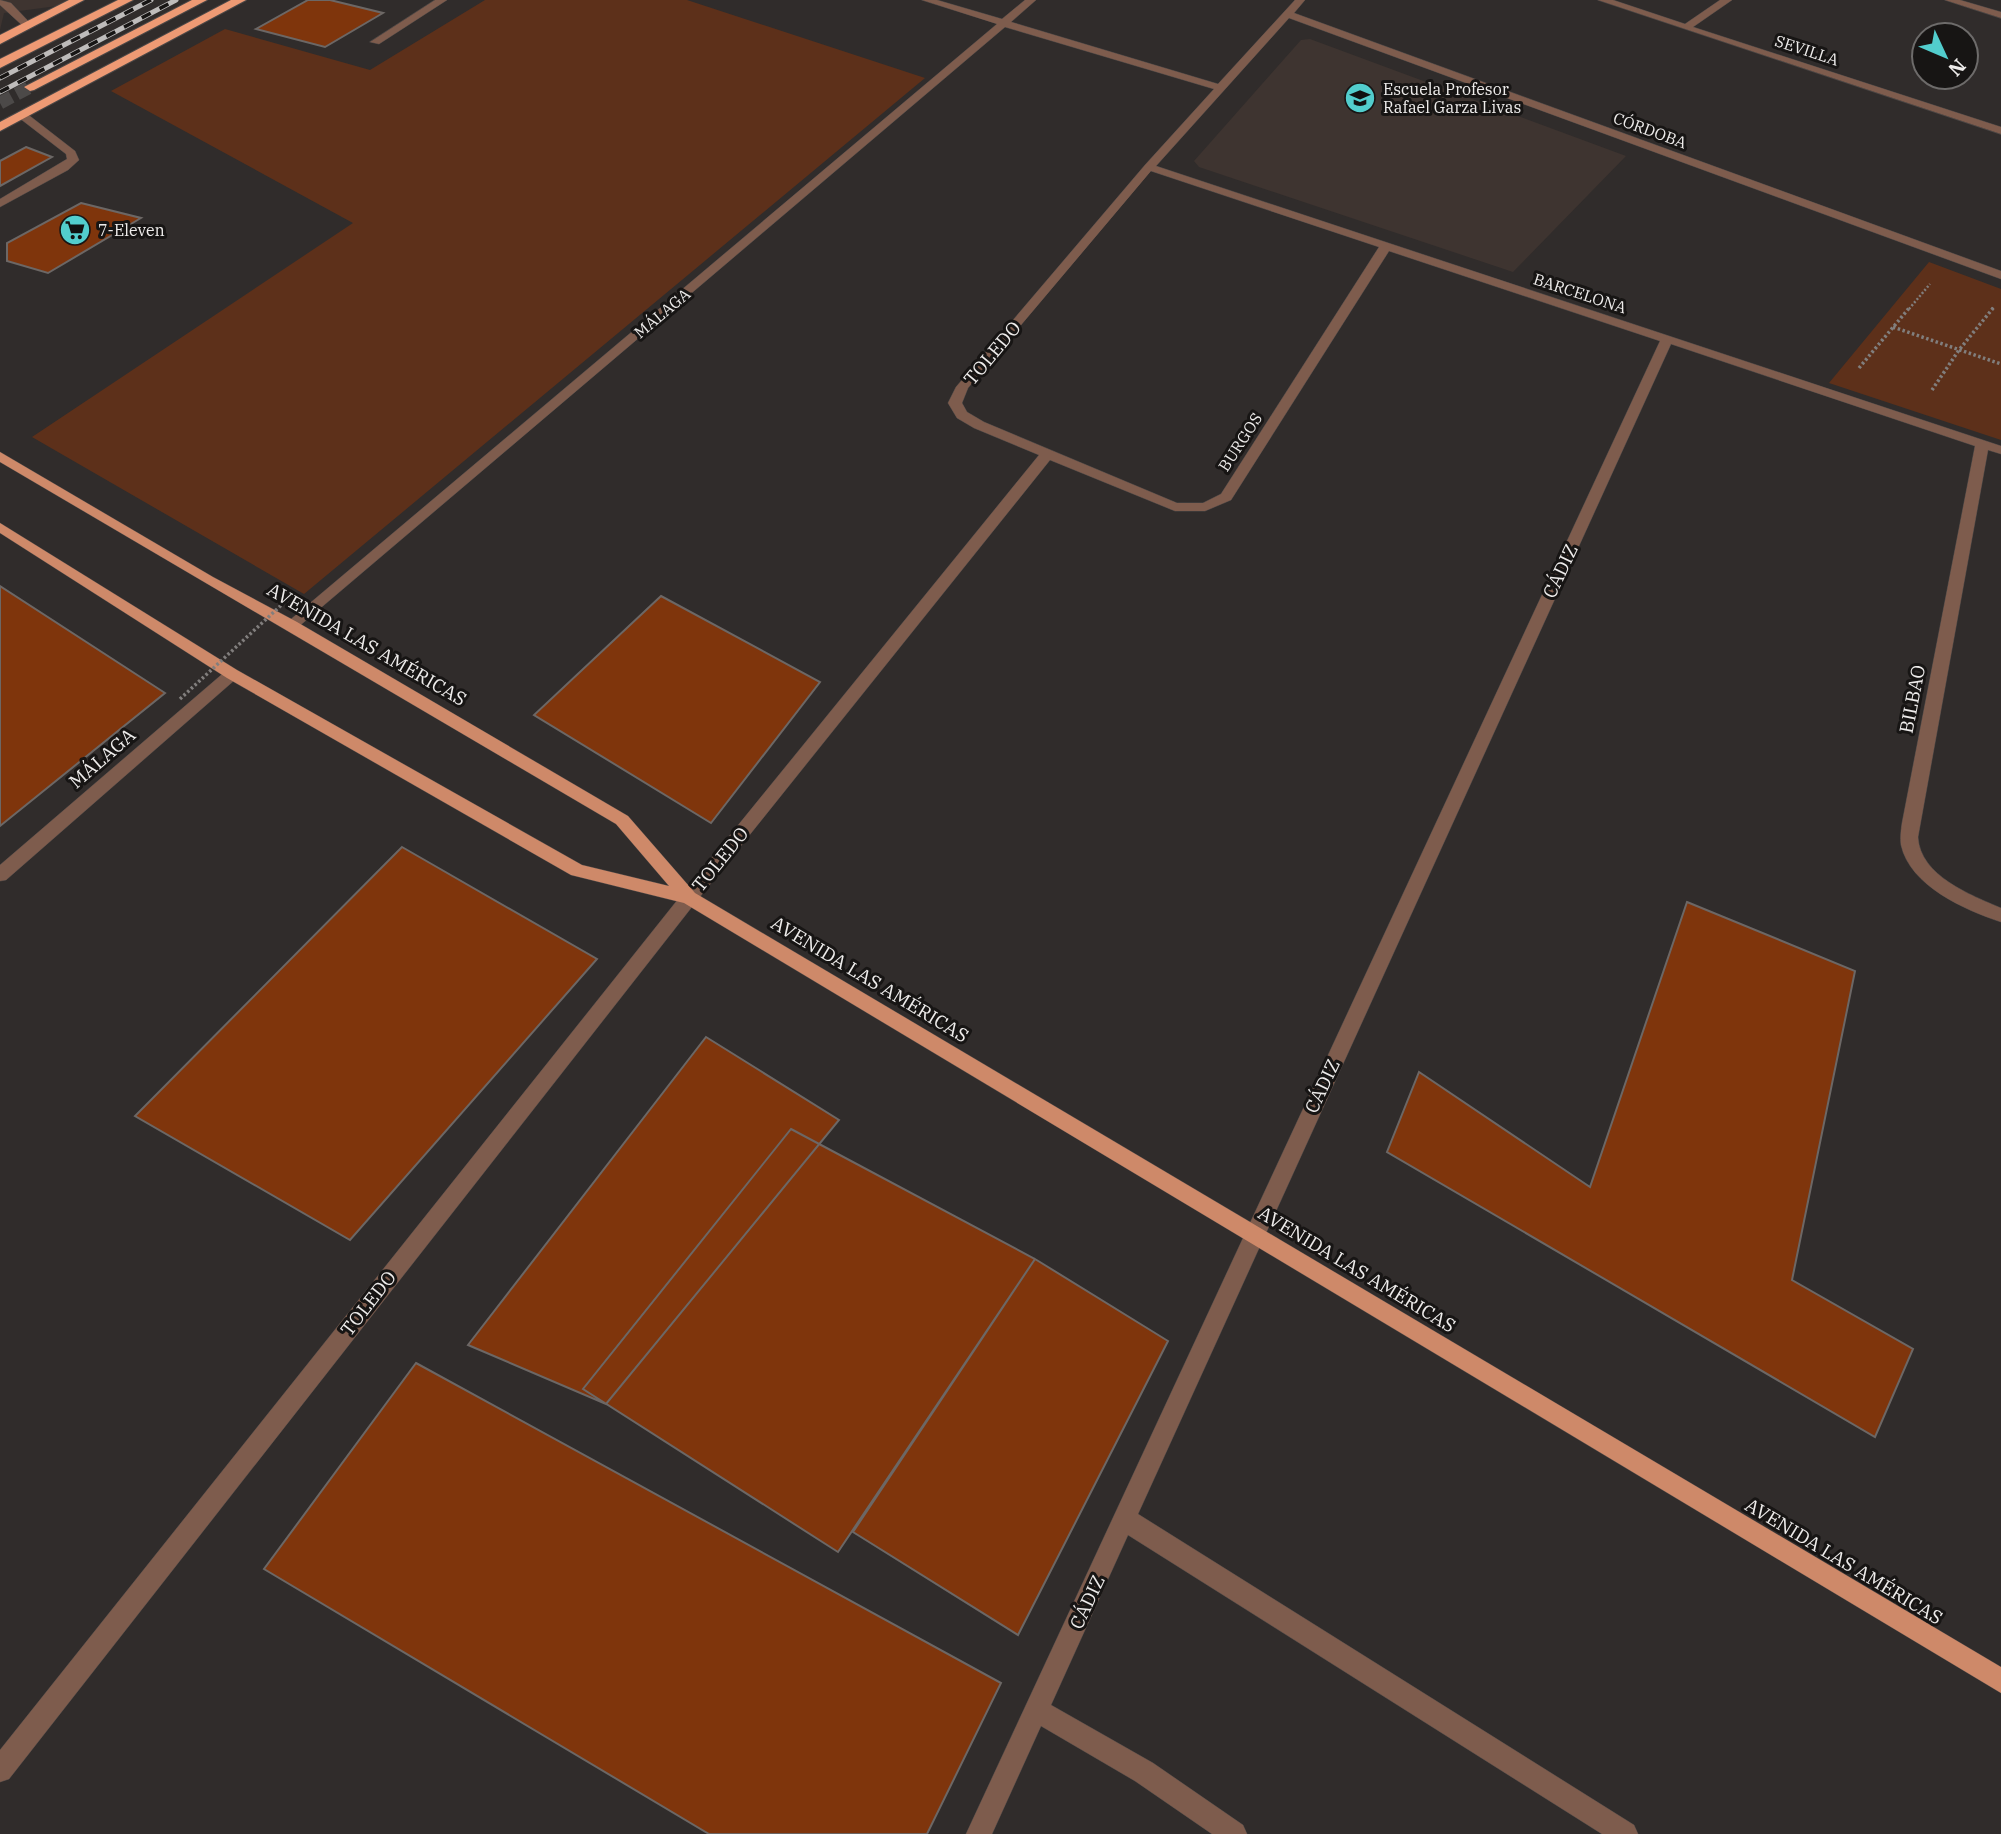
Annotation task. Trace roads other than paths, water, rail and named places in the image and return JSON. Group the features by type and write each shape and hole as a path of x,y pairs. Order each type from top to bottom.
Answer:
{"highway":[{"path":"0,40 78,0"},
{"path":"0,64 127,0"},
{"path":"30,87 201,0"},
{"path":"0,127 240,0"}],"main road":[{"name":"AVENIDA LAS AMÉRICAS","path":"0,456 622,820 689,898"},
{"name":"AVENIDA LAS AMÉRICAS","path":"0,527 232,674 577,870 689,898 2001,1681"}],"street":[{"path":"374,42 442,0"},
{"path":"927,0 1221,88"},
{"name":"MÁLAGA","path":"292,625 1031,0"},
{"name":"TOLEDO","path":"0,1770 689,898 1048,453 979,425 962,415 955,403 962,387 1149,167 1300,0"},
{"name":"SEVILLA","path":"1603,0 2001,131"},
{"path":"1686,27 1727,0"},
{"path":"1950,0 2001,15"},
{"path":"0,1 8,5 27,25"},
{"name":"CÓRDOBA","path":"1287,15 2001,275"},
{"path":"0,204 64,168 73,160 71,153 22,116"},
{"name":"BARCELONA","path":"1149,167 2001,450"},
{"name":"BURGOS","path":"1048,453 1175,507 1205,507 1226,497 1387,246"},
{"name":"CÁDIZ","path":"979,1834 1126,1520 1254,1234 1667,339"},
{"name":"BILBAO","path":"1982,444 1910,823 1910,846 1921,869 1948,890 2001,915"},
{"name":"MÁLAGA","path":"0,875 232,674"},
{"path":"1126,1520 1625,1834"},
{"path":"1037,1710 1144,1772 1234,1834"}],"tunnel":[{"path":"0,103 30,87"}],"railway":[{"path":"0,78 151,0"},
{"path":"0,92 176,0"}],"place":[{"name":"Escuela Profesor Rafael Garza Livas","path":"1360,98"},
{"name":"7-Eleven","path":"75,230"}]}
